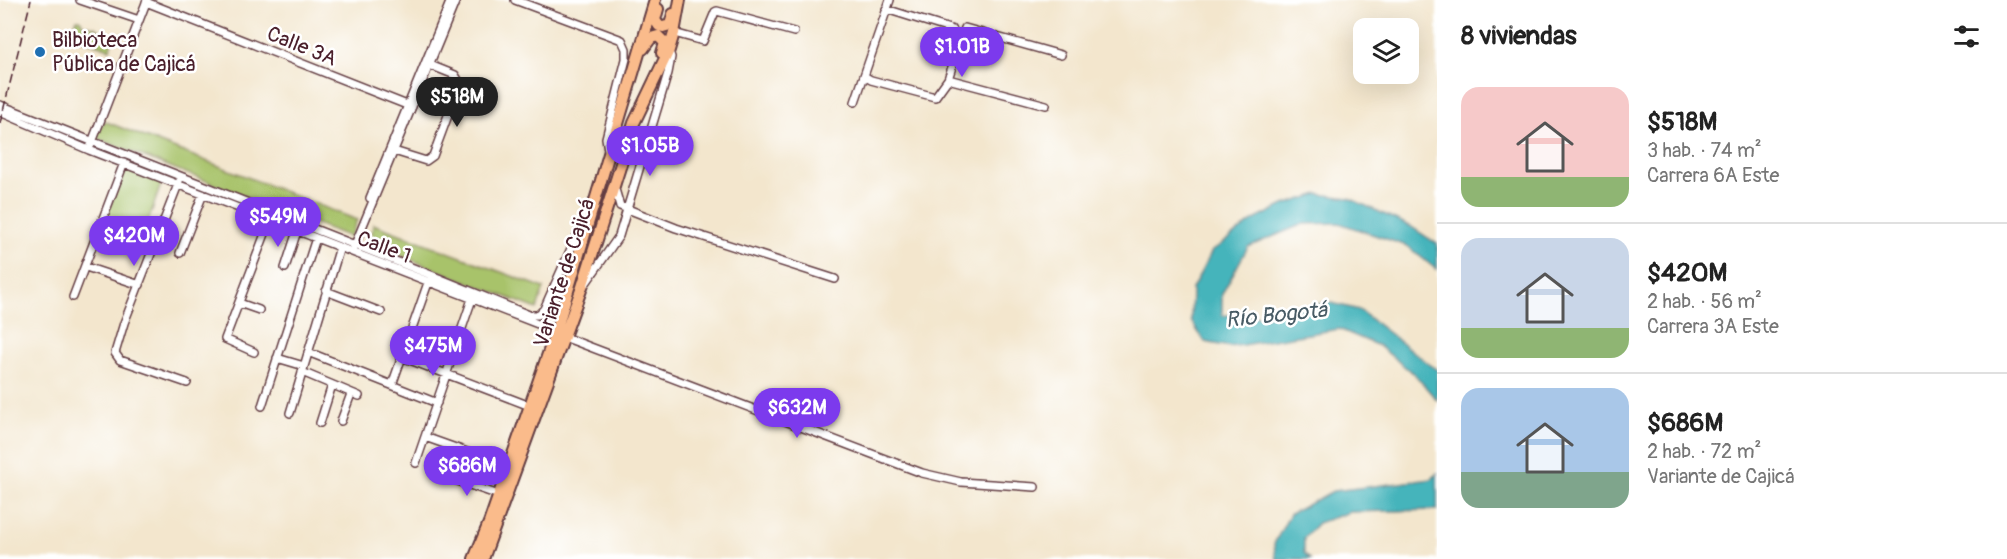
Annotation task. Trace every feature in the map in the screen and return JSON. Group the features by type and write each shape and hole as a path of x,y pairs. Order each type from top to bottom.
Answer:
{"highway":[{"name":"Variante de Cajicá","path":"483,559 560,334 594,199 655,0"},
{"path":"661,0 655,20 659,26 663,27 671,21 674,0"},
{"name":"Variante de Cajicá","path":"474,559 530,406 560,334 582,290 634,123 675,33 680,0"},
{"path":"634,65 649,40 655,36 660,37 665,46 657,74"}],"street":[{"path":"80,0 139,20"},
{"path":"352,248 451,0"},
{"path":"352,248 456,0"},
{"path":"855,102 890,0"},
{"path":"89,150 146,1"},
{"name":"Calle 3A","path":"146,1 410,106"},
{"path":"520,1 622,40 626,49 626,60 606,138 609,154"},
{"path":"886,9 953,30 949,46"},
{"path":"675,33 703,41 717,11 795,32"},
{"path":"864,76 870,80 935,97 948,79 965,28 1061,55"},
{"path":"582,290 619,236 624,208 668,73 671,57 669,50"},
{"path":"394,152 426,161 433,156 460,83 455,75 430,65"},
{"path":"948,79 1046,105"},
{"name":"Calle 1","path":"0,105 181,177 297,231 340,247 352,248"},
{"name":"Calle 1","path":"0,112 89,150 203,194 271,217 529,315 538,315 544,309 586,212 594,199"},
{"path":"73,297 124,163"},
{"path":"181,177 124,323 115,353 117,358 187,383"},
{"path":"613,185 624,208 676,228 835,279"},
{"path":"180,253 203,194"},
{"path":"603,218 624,208"},
{"path":"254,352 225,339 271,217"},
{"path":"285,268 297,231"},
{"path":"262,406 316,238"},
{"path":"290,413 340,247"},
{"path":"86,267 140,285"},
{"path":"392,385 430,278"},
{"name":"Calle 1","path":"430,278 472,299 560,334 922,473 961,482 1035,487"},
{"path":"327,291 381,312"},
{"path":"416,463 472,299"},
{"path":"239,303 258,310"},
{"path":"308,352 437,403"},
{"path":"402,357 530,406"},
{"path":"277,358 355,395 341,421"},
{"path":"320,423 332,385"},
{"path":"425,437 509,466"},
{"path":"443,476 499,495"}],"green space":[{"path":"77,19 80,19 83,25 94,27 108,35 122,34 112,41 110,49 70,36"},
{"path":"104,121 357,220 350,237 96,138"},
{"path":"124,168 162,182 139,247 100,233"},
{"path":"373,224 544,288 537,309 371,244"}],"water":[{"name":"Río Bogotá","path":"1318,194 1349,198 1410,226 1437,244 1437,270 1407,246 1339,223 1303,224 1248,247 1222,294 1222,315 1267,316 1328,302 1359,310 1437,370 1437,400 1415,375 1379,346 1339,329 1230,347 1205,342 1191,321 1192,289 1212,251 1254,220 1284,205"},
{"path":"1437,473 1437,510 1350,512 1318,523 1304,538 1304,553 1310,559 1276,559 1274,544 1290,514 1333,491 1432,479"}],"railway":[{"path":"0,123 31,0"}],"place":[{"name":"Bilbioteca Pública de Cajicá","path":"40,52"}]}
